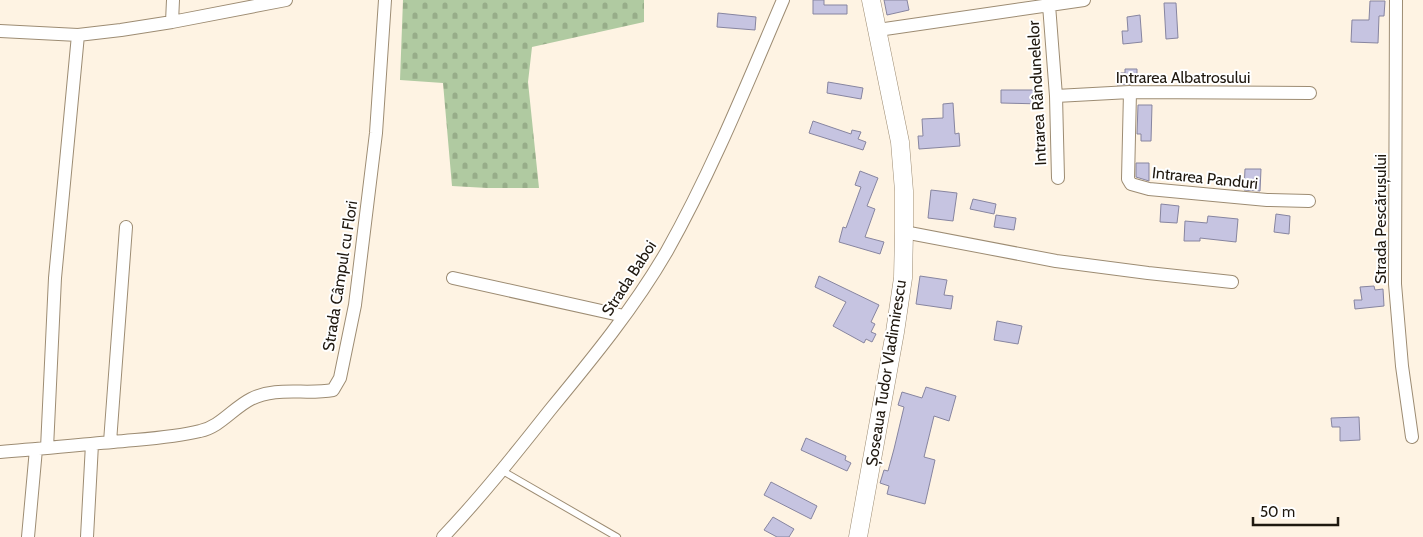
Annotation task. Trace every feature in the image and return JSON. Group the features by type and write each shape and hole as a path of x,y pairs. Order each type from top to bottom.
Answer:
{"main road":[{"name":"Șoseaua Tudor Vladimirescu","path":"858,537 896,332 903,278 904,191 900,142 871,0"}],"street":[{"path":"172,22 173,0"},
{"path":"0,31 78,35 172,22 286,0"},
{"name":"Strada Câmpul cu Flori","path":"0,452 158,438 202,431 215,425 250,399 269,392 321,392 333,390 340,378 355,305 376,133 385,0"},
{"name":"Strada Baboi","path":"443,537 501,470 624,316 666,253 688,211 783,0"},
{"path":"878,30 1084,0"},
{"name":"Strada Pescărușului","path":"1396,0 1396,284 1402,366 1412,437"},
{"name":"Intrarea Rândunelelor","path":"1049,5 1056,96 1058,178"},
{"path":"28,537 42,449 55,278 78,35"},
{"name":"Intrarea Albatrosului","path":"1056,96 1130,92 1310,93"},
{"name":"Intrarea Panduri","path":"1130,92 1128,179 1131,184 1149,189 1267,200 1309,201"},
{"path":"110,442 126,227"},
{"path":"904,232 1056,261 1232,282"},
{"path":"453,278 624,316"},
{"path":"87,537 92,444"}],"lane":[{"path":"501,470 617,537"}],"green space":[{"path":"403,0 644,0 644,22 532,47 528,82 539,188 452,186 443,83 400,80"}],"building":[{"path":"813,0 824,0 824,5 847,5 847,14 813,14"},
{"path":"884,0 907,0 909,10 887,15"},
{"path":"1370,1 1385,1 1384,16 1379,16 1378,43 1351,42 1352,20 1369,20"},
{"path":"1164,3 1176,3 1178,38 1166,39"},
{"path":"718,13 756,17 755,30 717,27"},
{"path":"1140,15 1142,42 1123,44 1122,31 1128,31 1127,17"},
{"path":"1125,69 1137,69 1137,84 1117,85 1117,73 1125,73"},
{"path":"828,82 863,88 861,99 827,93"},
{"path":"1001,90 1035,90 1035,95 1042,95 1042,104 1001,103"},
{"path":"953,103 955,134 959,133 960,146 919,149 918,136 923,136 922,119 943,118 943,104"},
{"path":"1138,105 1152,105 1151,141 1141,141 1141,134 1137,134"},
{"path":"813,121 851,134 852,130 861,132 858,139 866,142 863,150 809,133"},
{"path":"1136,163 1149,163 1149,181 1136,177"},
{"path":"1245,169 1261,169 1260,191 1244,190"},
{"path":"860,171 878,178 867,206 875,209 865,237 884,242 880,254 839,242 843,227 846,228 861,187 855,185"},
{"path":"931,190 957,193 953,221 928,218"},
{"path":"973,199 996,204 994,214 970,209"},
{"path":"1161,204 1179,206 1177,223 1160,222"},
{"path":"1276,214 1290,216 1289,234 1274,232"},
{"path":"996,215 1016,218 1014,230 994,227"},
{"path":"1208,216 1238,219 1236,242 1200,238 1200,241 1184,241 1185,221 1207,223"},
{"path":"819,276 879,305 871,322 875,324 871,332 876,334 872,342 866,339 864,343 833,326 846,302 815,287"},
{"path":"920,276 947,280 944,295 953,296 951,309 916,304"},
{"path":"1374,286 1375,290 1383,289 1384,306 1355,309 1354,300 1362,300 1360,287"},
{"path":"997,321 1022,326 1018,344 994,340"},
{"path":"926,387 956,396 949,421 934,416 924,457 935,460 925,504 887,494 889,486 880,483 884,470 888,471 894,449 904,407 898,405 902,392 922,398"},
{"path":"1359,417 1360,440 1340,441 1340,427 1332,427 1331,418"},
{"path":"806,438 846,456 845,460 851,463 847,471 801,450"},
{"path":"771,482 817,506 811,519 764,495"},
{"path":"773,517 794,529 789,537 777,537 764,530"}]}
